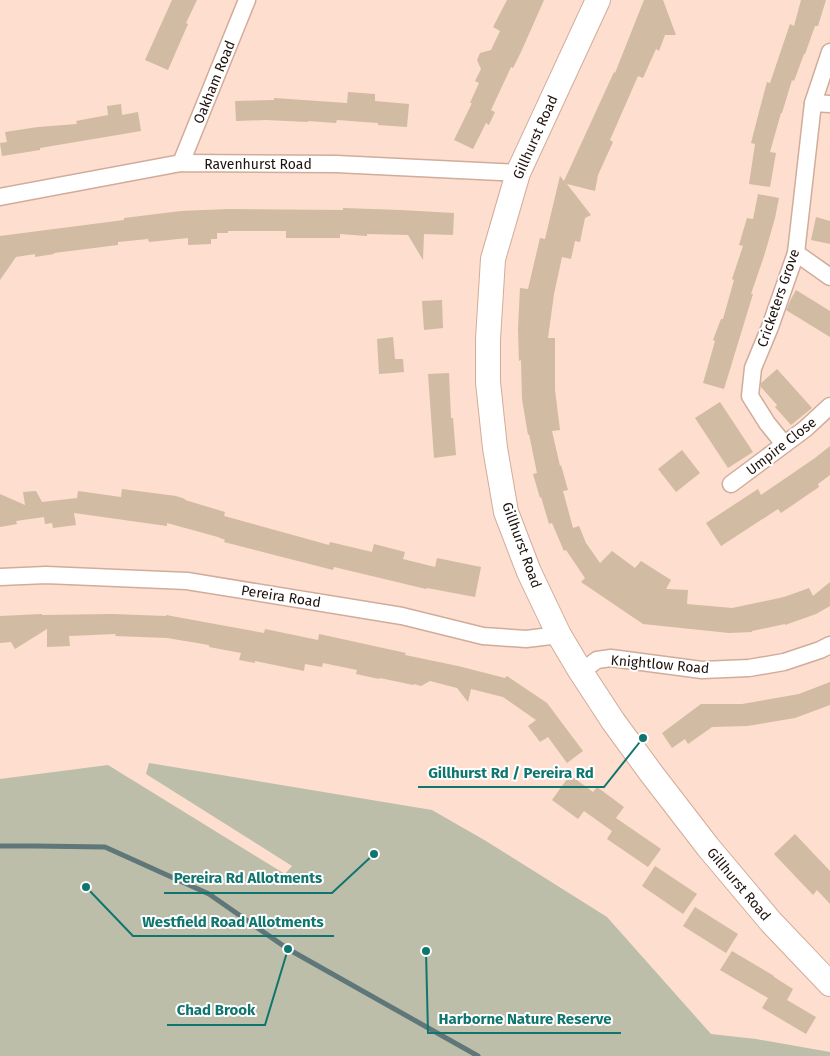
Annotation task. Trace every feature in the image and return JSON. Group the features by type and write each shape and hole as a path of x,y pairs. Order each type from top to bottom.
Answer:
{"street":[{"name":"Oakham Road","path":"181,163 247,0"},
{"name":"Gillhurst Road","path":"598,0 518,173 493,260 488,339 488,382 494,448 506,512 529,572 559,635 613,721 708,847 771,922 830,984"},
{"name":"Cricketers Grove","path":"784,444 750,396 753,368 770,327 796,253 813,103 830,52"},
{"path":"813,103 830,104"},
{"name":"Ravenhurst Road","path":"0,197 181,163 336,164 518,173"},
{"path":"796,253 830,277"},
{"name":"Umpire Close","path":"731,484 805,429 830,406"},
{"name":"Pereira Road","path":"0,577 46,575 187,581 402,616 483,636 526,639 559,635"},
{"name":"Knightlow Road","path":"581,672 597,660 611,658 702,670 749,668 784,662 830,645"}],"green space":[{"path":"149,763 432,810 486,841 607,917 711,1034 756,1039 830,1052 830,1056 0,1056 0,779 108,765 285,874 292,866 146,774"}],"building":[{"path":"172,0 197,0 168,70 145,60"},
{"path":"507,0 544,0 521,52 513,68 511,67 491,110 495,112 489,125 486,123 473,149 454,140 472,103 470,103 479,83 475,81 481,69 477,60 480,53 491,50 500,31 493,27"},
{"path":"644,0 663,0 676,35 665,35 659,51 656,49 643,78 638,76 610,140 613,142 598,175 595,191 567,184 591,215 585,218 580,242 575,241 571,259 562,257 554,294 548,338 555,338 555,390 560,430 552,431 568,490 563,491 573,528 579,526 586,543 600,563 612,551 635,568 641,561 671,580 666,589 688,590 687,604 732,608 784,597 809,588 813,596 830,582 830,606 816,614 785,625 752,632 729,633 643,624 581,582 585,578 566,550 564,551 552,523 549,524 533,474 537,473 522,399 521,360 519,361 520,288 528,289 540,238 545,239 560,176 564,181 615,73"},
{"path":"801,0 826,0 818,26 815,26 794,81 792,80 781,113 770,152 776,153 770,187 749,184 755,144 751,143 767,82 770,83 790,24 794,26"},
{"path":"348,92 375,94 375,101 409,104 407,127 337,120 336,123 266,120 236,121 235,101 274,100 274,98 347,103"},
{"path":"121,104 122,115 138,112 141,131 2,156 0,143 7,142 5,132 77,124 76,121 108,115 107,106"},
{"path":"758,194 779,198 765,253 751,294 753,294 724,389 703,383 715,341 713,340 721,319 723,319 734,280 732,279 743,246 739,245 747,218 753,219"},
{"path":"343,208 454,213 453,235 424,234 423,260 408,235 367,234 367,236 340,234 340,238 286,238 286,231 228,231 228,233 217,233 217,239 211,239 211,244 188,245 188,238 149,242 148,239 118,242 118,245 35,257 35,254 16,257 0,280 0,236 181,211 228,209 343,210"},
{"path":"816,217 830,221 830,244 811,240"},
{"path":"796,290 830,311 830,337 786,310"},
{"path":"442,300 443,328 424,330 422,301"},
{"path":"393,337 395,359 403,359 404,372 379,374 377,339"},
{"path":"777,369 812,408 791,425 761,387 761,383"},
{"path":"449,373 451,418 453,418 456,455 434,458 428,374"},
{"path":"720,402 753,452 728,468 695,418"},
{"path":"830,446 830,475 818,484 819,487 781,513 778,509 721,546 706,523 758,489 761,495"},
{"path":"682,450 700,473 676,492 658,469"},
{"path":"122,489 176,496 225,512 224,516 329,545 330,542 372,552 374,544 405,552 403,559 435,567 437,558 481,567 475,597 426,589 334,567 333,570 224,542 225,540 218,537 167,523 167,526 74,513 76,525 53,528 52,523 45,524 44,517 16,521 17,524 0,527 0,494 25,505 23,492 36,491 42,502 77,498 78,491 121,497"},
{"path":"42,614 166,615 264,633 265,629 318,640 319,634 406,653 405,655 505,678 507,676 547,703 583,751 567,763 548,737 540,742 528,726 536,720 503,697 471,689 468,702 457,688 430,681 421,686 413,685 356,674 357,670 323,663 322,667 305,664 304,671 255,661 255,663 239,660 241,653 167,638 115,636 116,634 69,636 70,646 47,647 47,629 15,649 11,642 0,643 0,616"},
{"path":"830,682 830,705 795,718 747,726 712,727 688,744 685,739 672,748 662,733 701,704 742,704 799,694"},
{"path":"570,775 593,792 597,787 624,807 616,818 661,849 648,867 607,839 612,831 584,811 578,819 552,800"},
{"path":"795,834 830,871 830,904 817,890 813,895 774,854"},
{"path":"655,866 697,894 683,914 642,886"},
{"path":"695,907 738,934 726,953 683,926"},
{"path":"732,951 793,989 787,1000 816,1017 806,1034 762,1008 768,998 720,970"}],"waterway":[{"path":"0,846 105,847 209,894 288,949 478,1056"}],"place":[{"name":"Gillhurst Rd / Pereira Rd","path":"643,738"},
{"name":"Pereira Rd Allotments","path":"374,854"},
{"name":"Westfield Road Allotments","path":"86,887"},
{"name":"Chad Brook","path":"288,949"},
{"name":"Harborne Nature Reserve","path":"426,951"}]}
